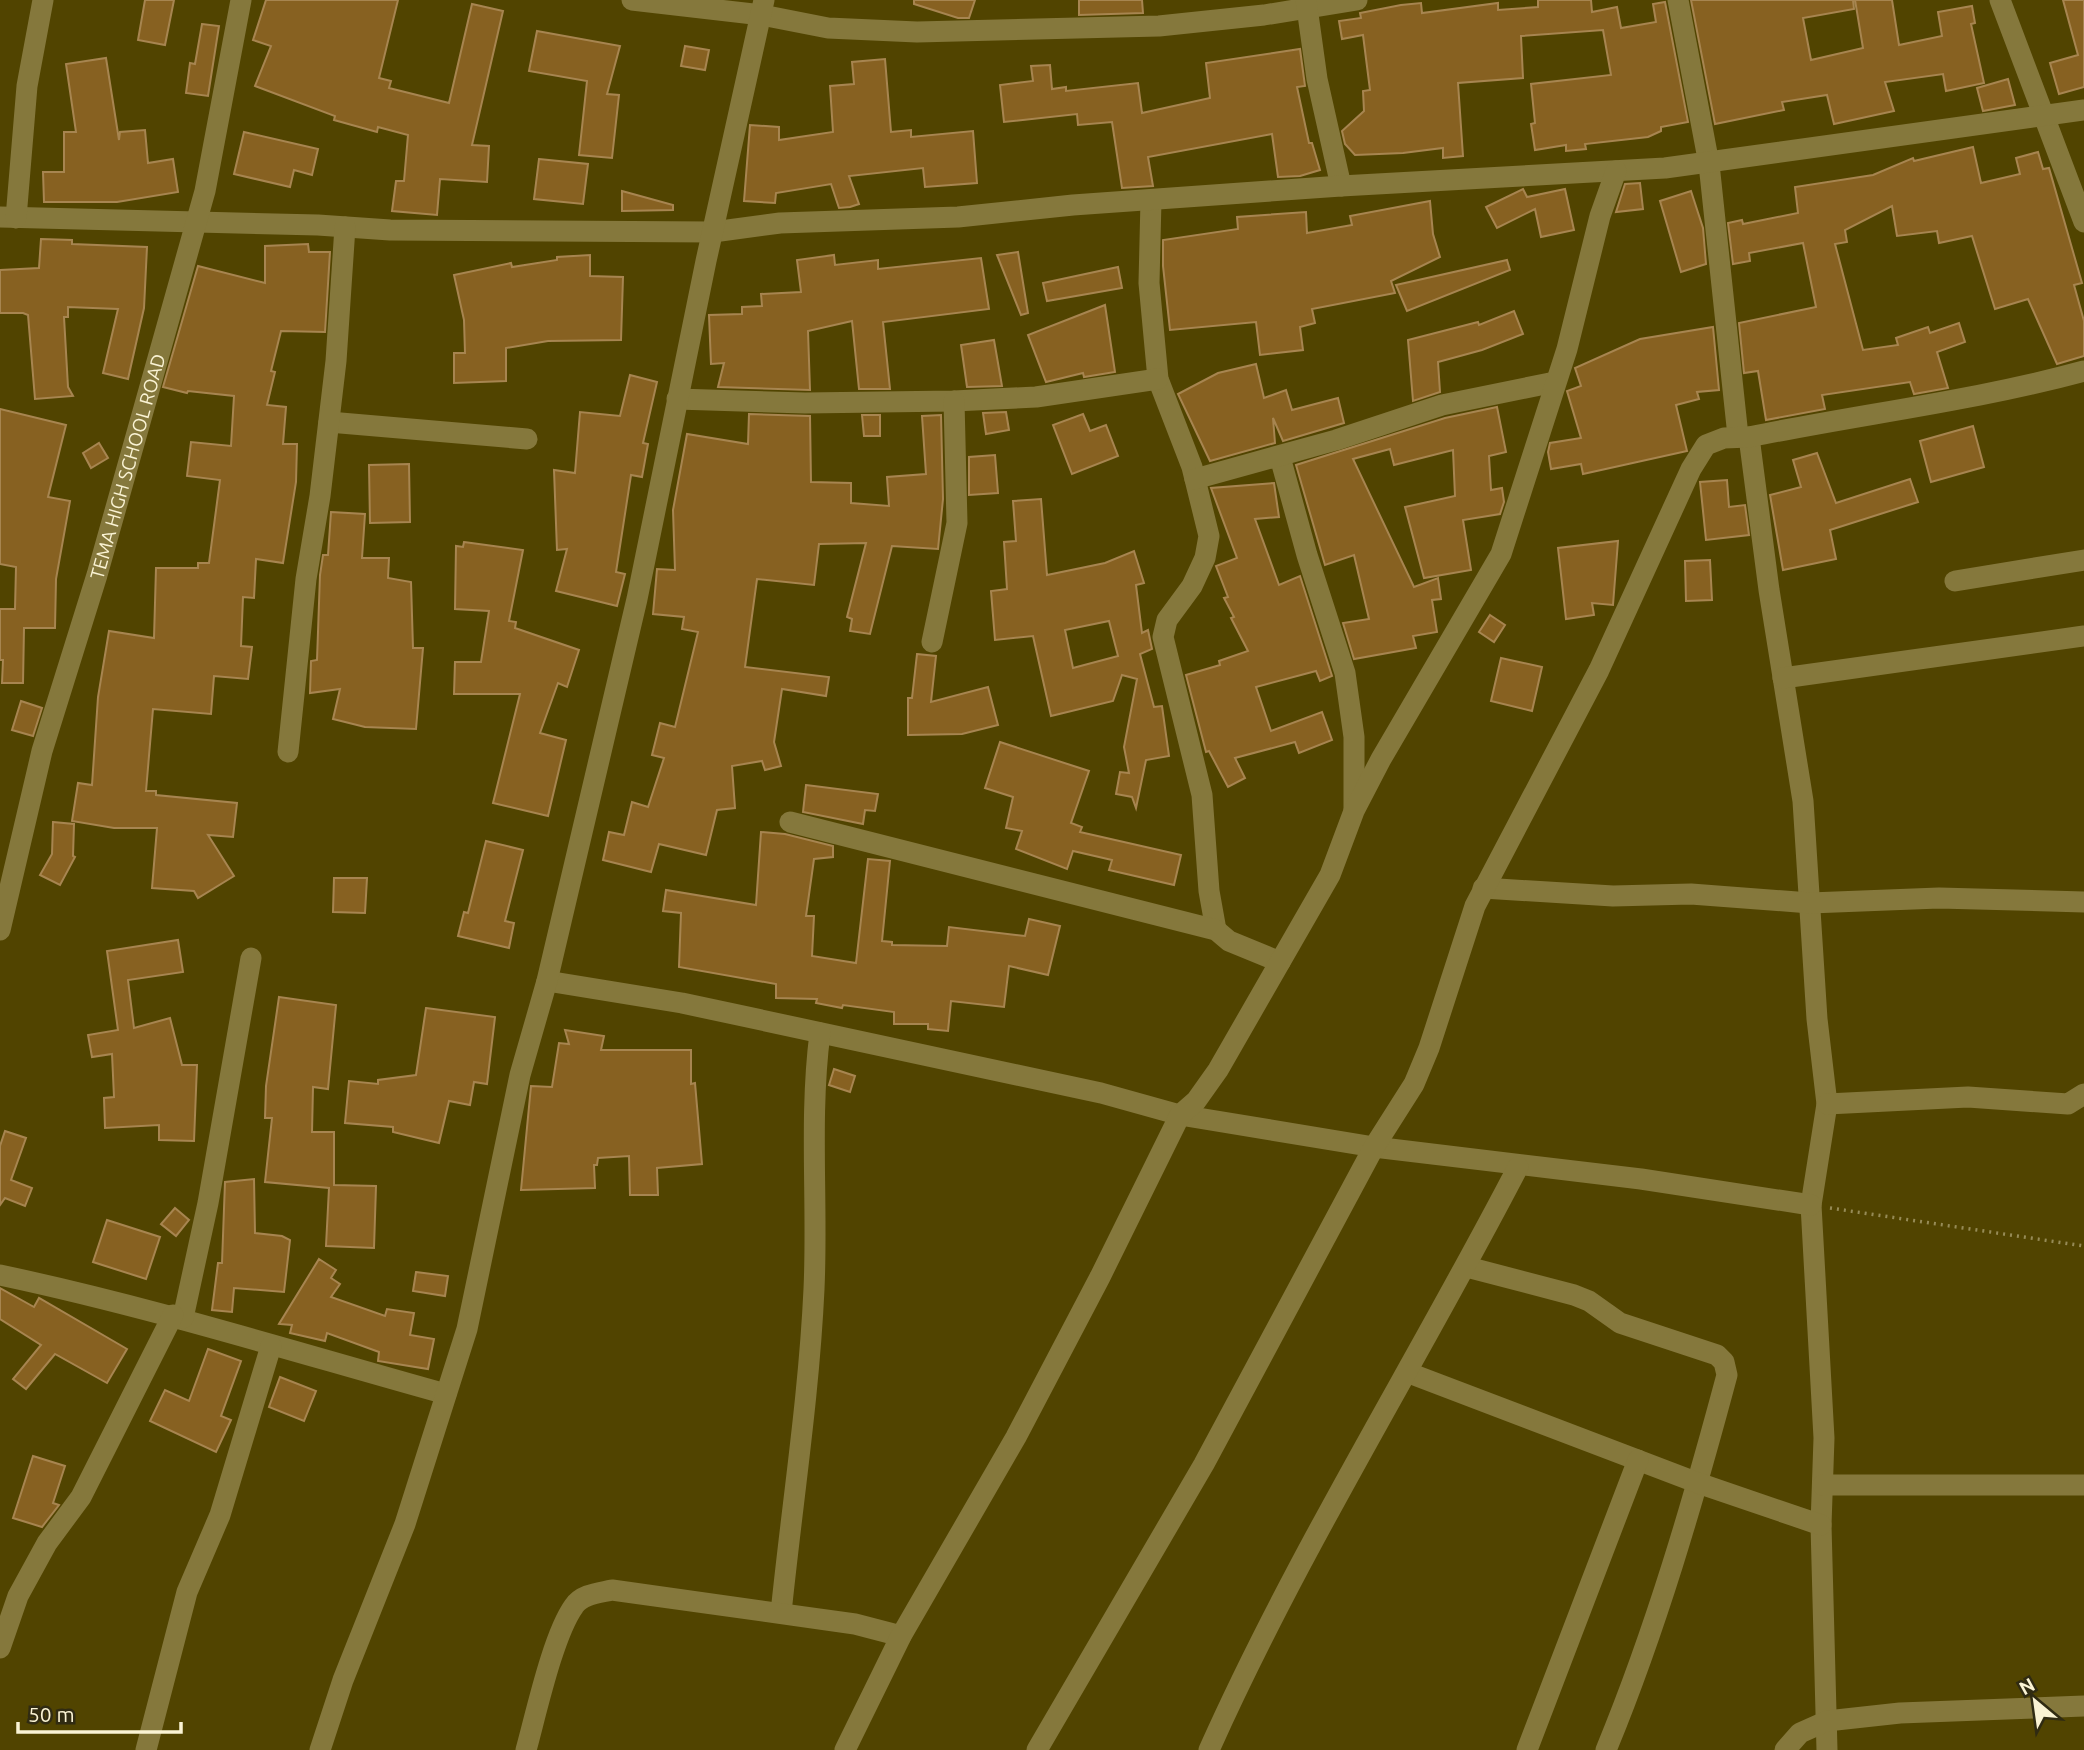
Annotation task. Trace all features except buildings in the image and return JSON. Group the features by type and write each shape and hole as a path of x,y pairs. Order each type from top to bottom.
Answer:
{"street":[{"path":"43,0 27,86 8,218 713,233 780,223 958,217 1342,186 1709,164 2084,110"},
{"name":"TEMA HIGH SCHOOL ROAD","path":"1,916 42,751 97,575 205,191 240,0"},
{"path":"632,0 763,8 828,28 968,32 1159,26 1307,4 1357,0"},
{"path":"1678,0 1709,164 1744,436 1803,801 1817,1019 1827,1104 1811,1205 1824,1438 1821,1525 1827,1750"},
{"path":"2000,0 2084,222"},
{"path":"1307,4 1317,79 1342,186"},
{"path":"320,1750 343,1680 405,1524 467,1329 520,1075 547,981 637,599 677,399 763,8"},
{"path":"845,1750 901,1636 1016,1437 1100,1277 1180,1115 1196,1101 1218,1070 1330,875 1354,811 1381,759 1501,554 1567,349 1600,216 1616,171"},
{"path":"1151,200 1149,283 1158,379 1195,479 1209,536 1205,558 1192,586 1167,620 1163,637 1202,794 1209,891 1216,930"},
{"path":"288,752 306,579 329,422 345,227"},
{"path":"1037,1750 1204,1464 1374,1147 1414,1084 1483,888 1599,670 1691,469 1706,445 2029,386 2084,371"},
{"path":"677,399 805,403 954,401 1036,397 1158,379"},
{"path":"1195,479 1280,457 1442,405 1555,382"},
{"path":"932,642 957,523 954,401"},
{"path":"329,422 527,439"},
{"path":"1280,457 1307,555 1345,673 1354,737 1354,811"},
{"path":"1955,581 2084,560"},
{"path":"1783,678 2084,636"},
{"path":"790,822 1216,930 1229,941 1280,962"},
{"path":"1483,888 1613,896 1691,894 1810,904 1965,898 2084,902"},
{"path":"0,1648 18,1597 47,1543 80,1497 178,1317 208,1203 251,958"},
{"path":"547,981 682,1003 1101,1093 1180,1115 1374,1147 1518,1167 1641,1179 1811,1205"},
{"path":"781,1613 813,1293 817,1215 813,1085 820,1033"},
{"path":"1827,1104 1968,1097 2068,1104 2084,1094"},
{"path":"1209,1750 1304,1554 1409,1373 1518,1167"},
{"path":"1467,1267 1574,1295 1589,1301 1620,1323 1717,1355 1724,1362 1727,1375 1698,1483 1626,1701 1606,1750"},
{"path":"0,1275 178,1317 271,1346 446,1394"},
{"path":"146,1750 187,1592 220,1515 271,1346"},
{"path":"1409,1373 1698,1483 1821,1525"},
{"path":"1527,1750 1638,1460"},
{"path":"1823,1485 2084,1486"},
{"path":"526,1750 562,1633 574,1605 589,1594 612,1590 855,1624 901,1636"},
{"path":"1785,1750 1800,1733 1827,1721 1900,1713 2084,1706"}],"path":[{"path":"1811,1205 2084,1246"}]}
